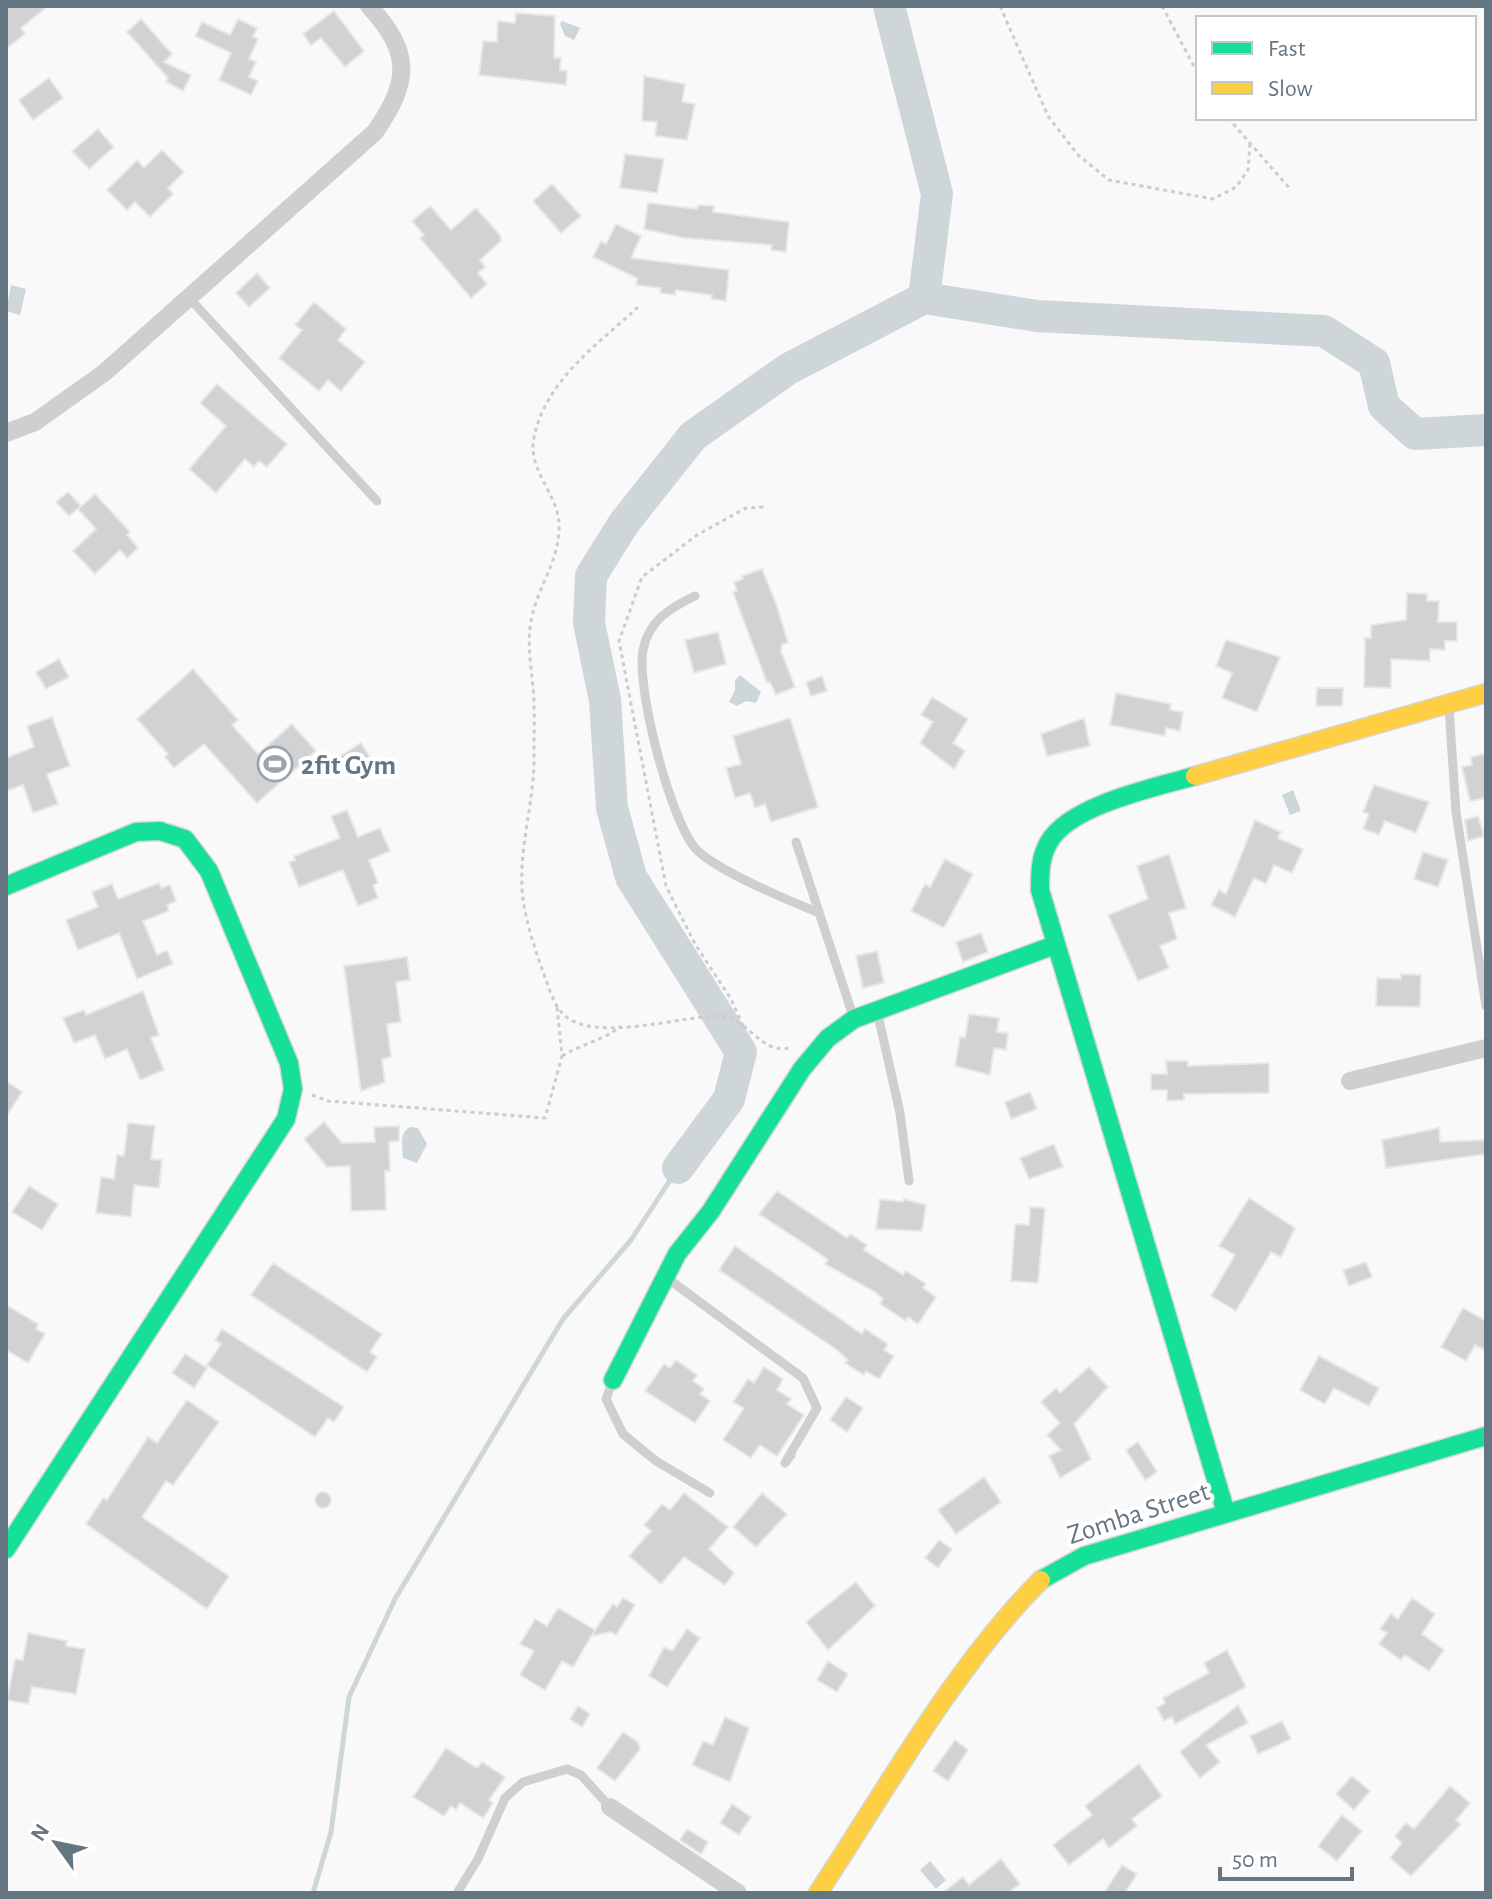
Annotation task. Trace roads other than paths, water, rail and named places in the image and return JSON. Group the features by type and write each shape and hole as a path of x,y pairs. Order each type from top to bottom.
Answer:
{"street":[{"path":"6,433 35,422 71,398 190,299 375,132 395,99 403,67 402,50 392,31 369,6"},
{"path":"1226,1513 1055,945 1040,890 1040,863 1050,839 1094,808 1156,787 1486,693"},
{"path":"6,886 136,832 160,831 185,839 209,871 251,966 289,1063 293,1089 286,1119 6,1549"},
{"path":"613,1380 677,1254 711,1211 802,1069 828,1038 854,1019 1055,945"},
{"path":"1350,1081 1486,1048"},
{"name":"Zomba Street","path":"818,1893 939,1710 1006,1617 1040,1580 1084,1556 1486,1436"},
{"path":"610,1807 738,1893"}],"lane":[{"path":"190,299 377,501"},
{"path":"695,596 663,611 643,650 647,702 663,785 695,849 764,890 819,913"},
{"path":"1449,705 1456,812 1486,1006"},
{"path":"796,842 854,1019"},
{"path":"877,1011 900,1113 909,1181"},
{"path":"667,1278 803,1378 817,1408 785,1463 791,1455"},
{"path":"613,1380 606,1399 623,1434 656,1461 710,1493"},
{"path":"457,1893 478,1859 505,1798 523,1782 567,1769 581,1775 610,1807"}],"waterway":[{"path":"889,6 937,194 924,298"},
{"path":"678,1168 729,1099 741,1052 631,877 612,808 605,700 589,623 591,576 624,523 693,436 788,369 924,298 1037,316 1324,331 1374,363 1384,406 1415,434 1486,430"},
{"path":"313,1893 331,1832 349,1697 395,1599 563,1319 631,1240 678,1168"}],"place":[{"name":"2fit Gym","path":"275,764"}]}
